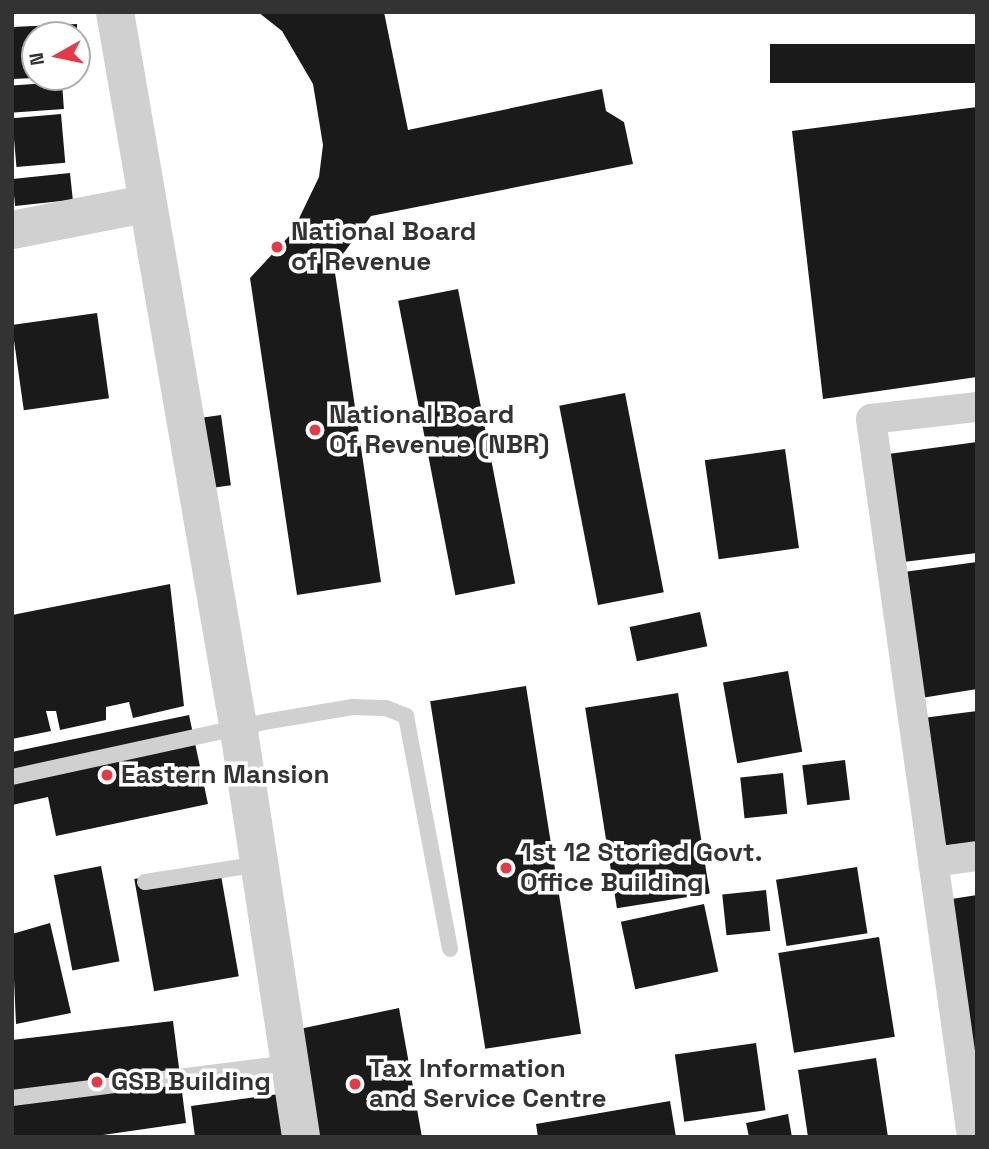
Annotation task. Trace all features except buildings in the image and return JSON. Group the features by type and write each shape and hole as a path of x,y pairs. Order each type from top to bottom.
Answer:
{"street":[{"path":"115,12 145,204 239,731 301,1137"},
{"path":"12,230 145,204"},
{"path":"972,1137 871,419 977,407"},
{"path":"933,862 977,856"}],"lane":[{"path":"12,777 239,731 264,722 353,707 386,708 405,716 450,949"},
{"path":"145,882 260,864"},
{"path":"12,1097 290,1063"}],"place":[{"name":"National Board of Revenue","path":"277,247"},
{"name":"National Board Of Revenue (NBR)","path":"315,430"},
{"name":"Eastern Mansion","path":"107,775"},
{"name":"1st 12 Storied Govt. Office Building","path":"506,868"},
{"name":"GSB Building","path":"97,1082"},
{"name":"Tax Information and Service Centre","path":"355,1084"}]}
